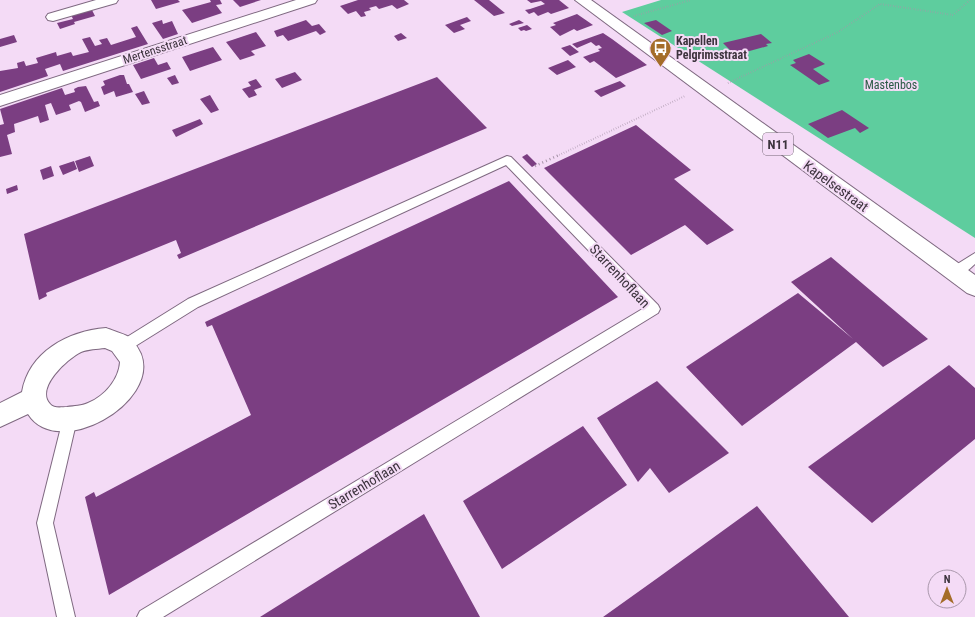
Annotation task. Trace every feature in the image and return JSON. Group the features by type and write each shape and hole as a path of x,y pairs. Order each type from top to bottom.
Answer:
{"street":[{"path":"53,17 111,0"},
{"name":"Mertensstraat","path":"0,100 310,0"},
{"name":"Kapelsestraat","path":"582,0 704,91 975,286"},
{"path":"106,338 119,342 124,346 127,348 132,359 132,366 128,380 119,394 100,410 83,418 58,420 45,415 39,410 34,399 34,390 39,376 49,362 66,349 82,341 106,338"},
{"path":"0,415 34,399"}],"lane":[{"name":"Starrenhoflaan","path":"124,346 193,303 507,160 653,309 146,617"},
{"path":"955,272 975,258"},
{"path":"66,617 45,523 70,419"}],"path":[{"path":"613,22 691,0"},
{"path":"520,173 838,32 880,4 953,15 970,0"}],"green space":[{"name":"Mastenbos","path":"661,0 975,0 975,238 622,12"}],"building":[{"path":"151,0 178,0 180,2 156,9"},
{"path":"210,0 220,0 222,4 216,5 222,13 192,23 182,10 211,2"},
{"path":"233,0 261,0 240,7"},
{"path":"358,0 404,0 409,4 397,9 392,5 379,9 376,6 369,8 371,10 364,12 366,16 361,17 356,11 348,14 340,6"},
{"path":"474,0 489,0 505,13 494,16"},
{"path":"527,0 559,0 569,8 551,14 548,12 538,16 534,12 529,14 525,10 545,4 541,1 531,3"},
{"path":"92,10 95,16 74,22 75,24 60,29 57,23 73,19 71,15"},
{"path":"577,14 593,25 577,31 574,29 560,36 550,27 556,25 553,23"},
{"path":"467,17 471,21 460,25 465,29 454,33 445,25"},
{"path":"162,20 163,24 172,21 178,34 163,39 152,23"},
{"path":"306,20 312,26 319,24 326,32 320,35 316,31 288,41 283,35 277,37 274,31"},
{"path":"519,20 524,23 512,26 509,24"},
{"path":"656,20 672,31 662,35 644,23"},
{"path":"527,25 532,29 521,31 518,28"},
{"path":"137,26 148,44 63,71 60,64 45,69 48,76 0,92 0,71 18,68 17,63 24,61 26,66 38,63 36,58 56,52 57,56 71,52 73,56 89,52 82,39 90,37 95,46 102,44 99,40 107,38 111,45 136,37 131,28"},
{"path":"256,32 266,46 251,51 255,55 240,60 226,42"},
{"path":"401,33 407,38 398,41 394,36"},
{"path":"603,33 647,65 616,78 594,61 590,63 583,57 600,51 598,49 602,48 599,45 596,46 591,42 577,48 572,44"},
{"path":"761,34 772,43 766,44 768,46 735,55 723,43"},
{"path":"14,35 17,42 0,47 0,39"},
{"path":"570,45 579,52 570,56 561,48"},
{"path":"213,47 222,60 190,71 182,57"},
{"path":"809,54 825,64 813,69 830,81 819,85 790,65 796,63 793,60"},
{"path":"154,58 158,65 167,62 171,69 141,79 133,65"},
{"path":"568,60 576,67 557,75 548,68"},
{"path":"295,72 302,80 282,88 275,79"},
{"path":"124,75 127,84 129,84 133,92 116,97 114,91 104,95 101,87 105,85 103,81"},
{"path":"175,75 179,83 172,85 167,78"},
{"path":"437,77 487,128 179,259 177,255 181,253 176,240 46,293 47,296 39,300 24,234"},
{"path":"256,79 262,87 254,90 257,95 249,98 242,89 251,86 248,82"},
{"path":"620,81 626,86 601,97 594,91"},
{"path":"86,86 94,102 98,101 100,106 85,112 81,102 79,101 69,105 71,110 56,115 51,103 45,105 49,120 40,123 38,116 14,124 15,132 7,135 12,154 0,157 0,125 4,124 0,109 62,88 65,95 75,92 74,89 78,87"},
{"path":"144,91 150,103 142,105 135,94"},
{"path":"210,95 219,110 211,113 200,99"},
{"path":"842,110 869,128 860,133 855,128 828,138 808,124"},
{"path":"200,119 203,124 176,137 172,130"},
{"path":"636,125 691,170 674,179 734,230 707,245 685,225 631,255 544,168"},
{"path":"527,154 537,164 532,167 522,157"},
{"path":"90,156 94,166 79,172 75,161"},
{"path":"74,161 77,169 63,175 59,166"},
{"path":"51,166 54,176 43,180 40,170"},
{"path":"509,181 618,297 109,595 85,497 94,492 96,497 251,415 212,325 207,327 205,322"},
{"path":"17,185 18,190 7,194 6,189"},
{"path":"831,257 928,339 883,367 856,342 742,426 686,367 798,293 853,339 791,282"},
{"path":"949,365 975,388 975,439 872,523 808,467"},
{"path":"657,381 729,453 669,493 650,468 638,482 597,418"},
{"path":"583,426 627,485 502,569 463,501"},
{"path":"757,506 849,617 603,617 659,577"},
{"path":"424,514 480,617 260,617"}],"place":[{"name":"Kapellen Pelgrimsstraat","path":"660,68"}]}
